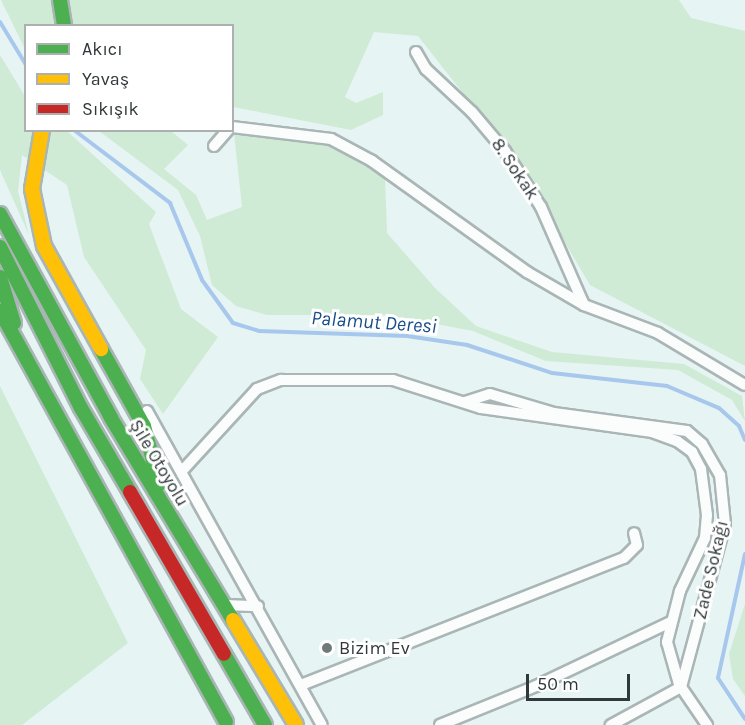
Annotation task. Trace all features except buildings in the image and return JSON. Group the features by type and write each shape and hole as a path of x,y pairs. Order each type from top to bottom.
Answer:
{"highway":[{"path":"60,0 64,24"},
{"path":"42,132 32,189 44,246 144,426 165,508"},
{"name":"Şile Otoyolu","path":"0,214 44,299 165,508 296,725"},
{"path":"0,247 81,408 265,725"},
{"path":"0,277 25,358"},
{"path":"0,311 222,723"}],"street":[{"name":"8. Sokak","path":"416,52 426,69 472,112 506,151 541,207 584,305"},
{"path":"234,127 331,139 372,161 527,272 584,305 658,333 745,385"},
{"path":"214,146 226,132"},
{"path":"182,471 257,388 281,380 393,380 465,402 546,420 652,432 692,452 706,492 705,538 671,622 667,642 681,687 707,725"},
{"name":"Zade Sokağı","path":"465,402 490,394 554,412 687,431 702,444 720,475 725,524 681,687"},
{"path":"142,402 258,606 322,725"},
{"path":"301,685 624,558 637,545 634,533"},
{"path":"225,605 258,606"},
{"path":"440,725 536,686 671,622"},
{"path":"611,725 625,723 681,687"}],"green space":[{"path":"1,0 679,0 691,18 745,31 745,366 590,285 517,162 418,36 374,32 345,97 356,103 383,92 383,115 351,130 234,107 234,24 24,24 24,47"},
{"path":"0,55 24,94 24,132 68,132 156,212 149,224 181,309 218,337 163,414 140,379 146,350 84,257 67,185 22,155 18,191 29,235 0,170"},
{"path":"100,132 172,132 188,145 164,169 196,195 207,220 242,207 234,133 329,142 385,178 387,233 435,288 476,326 552,352 684,364 742,396 745,421 732,400 678,370 546,361 473,331 389,315 267,315 236,306 212,285 200,236 178,190"},
{"path":"0,386 128,643 22,725 0,725"},
{"path":"745,604 745,696 733,679 729,654"}],"waterway":[{"name":"Palamut Deresi","path":"0,22 24,62"},
{"name":"Palamut Deresi","path":"77,132 170,203 202,280 233,323 259,331 407,336 467,345 552,373 667,386 719,408 739,426 745,440"},
{"name":"Palamut Deresi","path":"745,554 718,678 745,719"}],"traffic: fast":[{"path":"60,0 64,24"},
{"path":"0,214 111,418 233,620"},
{"path":"0,247 81,408 130,492"},
{"path":"0,277 14,323"},
{"path":"0,311 226,722"},
{"path":"101,349 144,426 159,484"},
{"path":"224,654 265,725"}],"traffic: slow":[{"path":"42,132 32,189 44,246 101,349"},
{"path":"233,620 296,725"}],"traffic: jam":[{"path":"130,492 224,654"}],"place":[{"name":"Bizim Ev","path":"327,648"}]}
